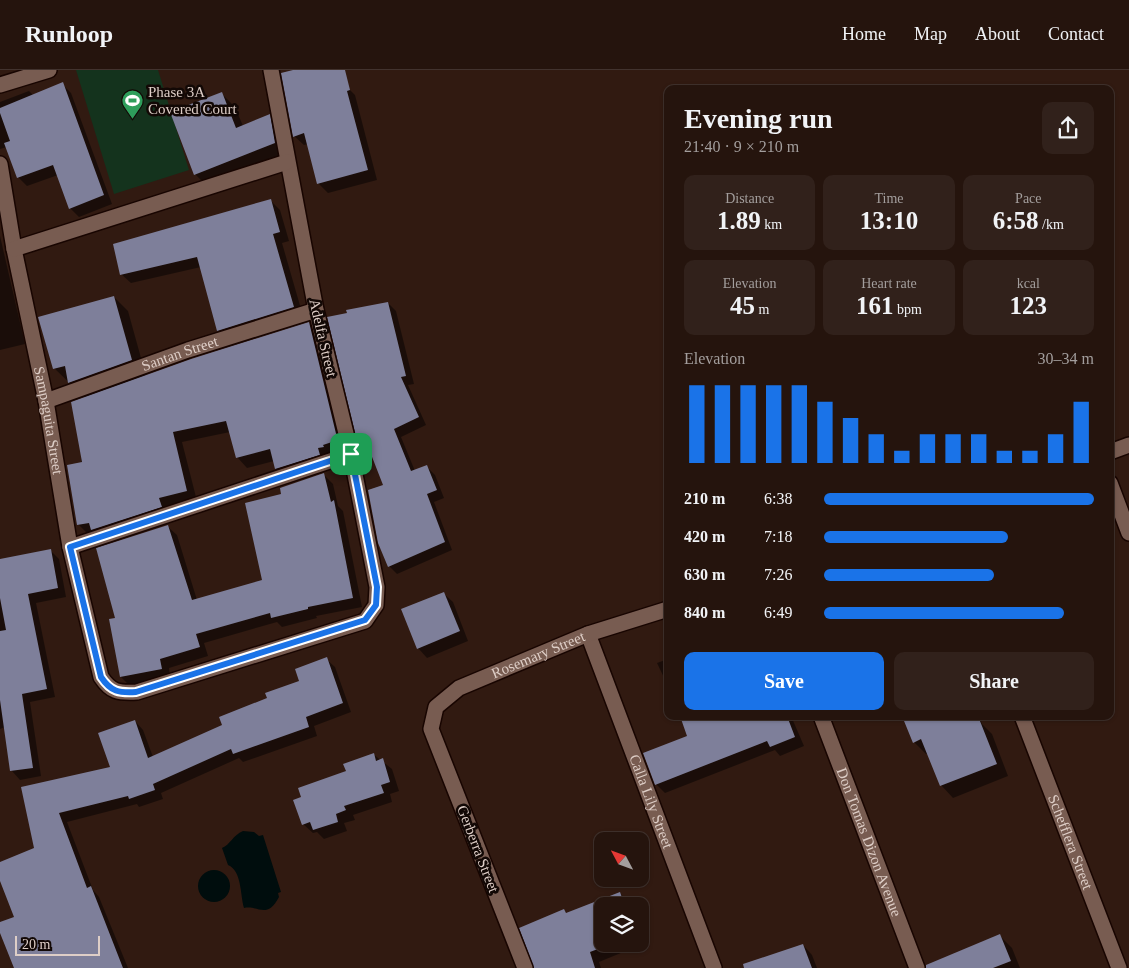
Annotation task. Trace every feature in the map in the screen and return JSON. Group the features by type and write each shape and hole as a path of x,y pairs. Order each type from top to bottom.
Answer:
{"street":[{"path":"0,85 49,70"},
{"name":"Adelfa Street","path":"101,677 108,687 118,693 136,692 365,620 376,605 377,587 351,454 316,310 271,70"},
{"path":"14,249 287,162"},
{"name":"Sampaguita Street","path":"0,164 14,249 46,401 70,547 101,677"},
{"name":"Santan Street","path":"46,401 188,350 316,310"},
{"path":"1114,451 1129,446"},
{"path":"70,547 351,454"},
{"path":"1114,494 1129,533"},
{"name":"Rosemary Street","path":"431,729 436,707 459,688 588,634 664,610"},
{"name":"Calla Lily Street","path":"588,634 714,968"},
{"name":"Don Tomas Dizon Avenue","path":"824,720 917,968"},
{"name":"Schefflera Street","path":"1024,720 1119,968"},
{"name":"Gerberra Street","path":"431,729 525,968"}],"green space":[{"name":"Phase 3A Covered Court","path":"76,70 158,70 189,170 114,194"}],"shaded area":[{"path":"243,831 254,832 259,836 263,835 281,892 278,893 279,897 275,904 266,910 244,908 236,872 228,865 222,848"},
{"path":"214,870 225,875 230,886 225,897 214,902 203,897 198,886 203,875"}],"building":[{"path":"293,70 345,70 350,90 347,91 368,170 317,184 304,133 293,137 281,73"},
{"path":"63,82 104,195 69,209 53,165 17,178 4,143 10,141 0,113 0,108"},
{"path":"222,92 236,128 270,114 275,143 194,175 170,112"},
{"path":"271,199 280,232 273,234 294,307 217,331 197,257 120,275 113,244"},
{"path":"114,296 132,360 68,383 65,366 53,369 38,317"},
{"path":"388,302 406,376 401,377 419,417 394,429 411,471 427,465 437,490 427,494 445,542 388,567 378,543 368,490 383,485 367,444 358,445 327,317 347,313 346,310"},
{"path":"309,322 339,446 335,441 323,445 324,447 318,448 320,455 275,469 270,449 236,458 226,421 173,432 187,491 159,498 162,507 91,530 89,523 77,525 67,465 82,462 71,402 191,359"},
{"path":"324,473 331,502 334,500 353,598 308,607 308,609 271,618 270,613 196,634 200,647 160,659 162,669 120,677 109,619 115,618 96,548 168,525 192,600 262,580 245,503 281,494 280,488"},
{"path":"51,549 58,588 28,594 47,689 22,694 33,768 10,771 0,700 0,631 6,630 0,598 0,559"},
{"path":"444,592 460,631 417,649 401,609"},
{"path":"327,657 343,703 306,717 309,727 233,754 231,749 153,784 155,790 129,799 128,796 59,813 87,888 91,886 123,968 14,968 0,933 0,922 14,917 0,881 0,862 34,848 21,787 110,767 98,733 135,720 148,758 222,725 219,717 267,698 265,693 299,681 295,669"},
{"path":"681,720 789,720 795,737 770,747 767,741 655,785 643,753 687,736"},
{"path":"904,720 980,720 997,764 940,786 921,739 913,743"},
{"path":"374,753 376,761 383,758 390,782 381,785 384,793 344,806 346,810 336,814 338,822 313,830 310,822 302,825 293,800 301,797 298,788 346,771 343,764"},
{"path":"620,892 622,897 607,897"},
{"path":"594,902 594,950 590,952 595,968 534,968 519,928 564,909 566,913"},
{"path":"1000,934 1011,961 993,968 926,968 926,965"},
{"path":"803,944 812,968 744,968 743,964"}],"place":[{"name":"Phase 3A Covered Court","path":"132,120"}],"route":[{"path":"351,454 377,587 376,605 365,620 316,637 136,692 118,693 108,687 101,677 70,547 351,454"}]}
